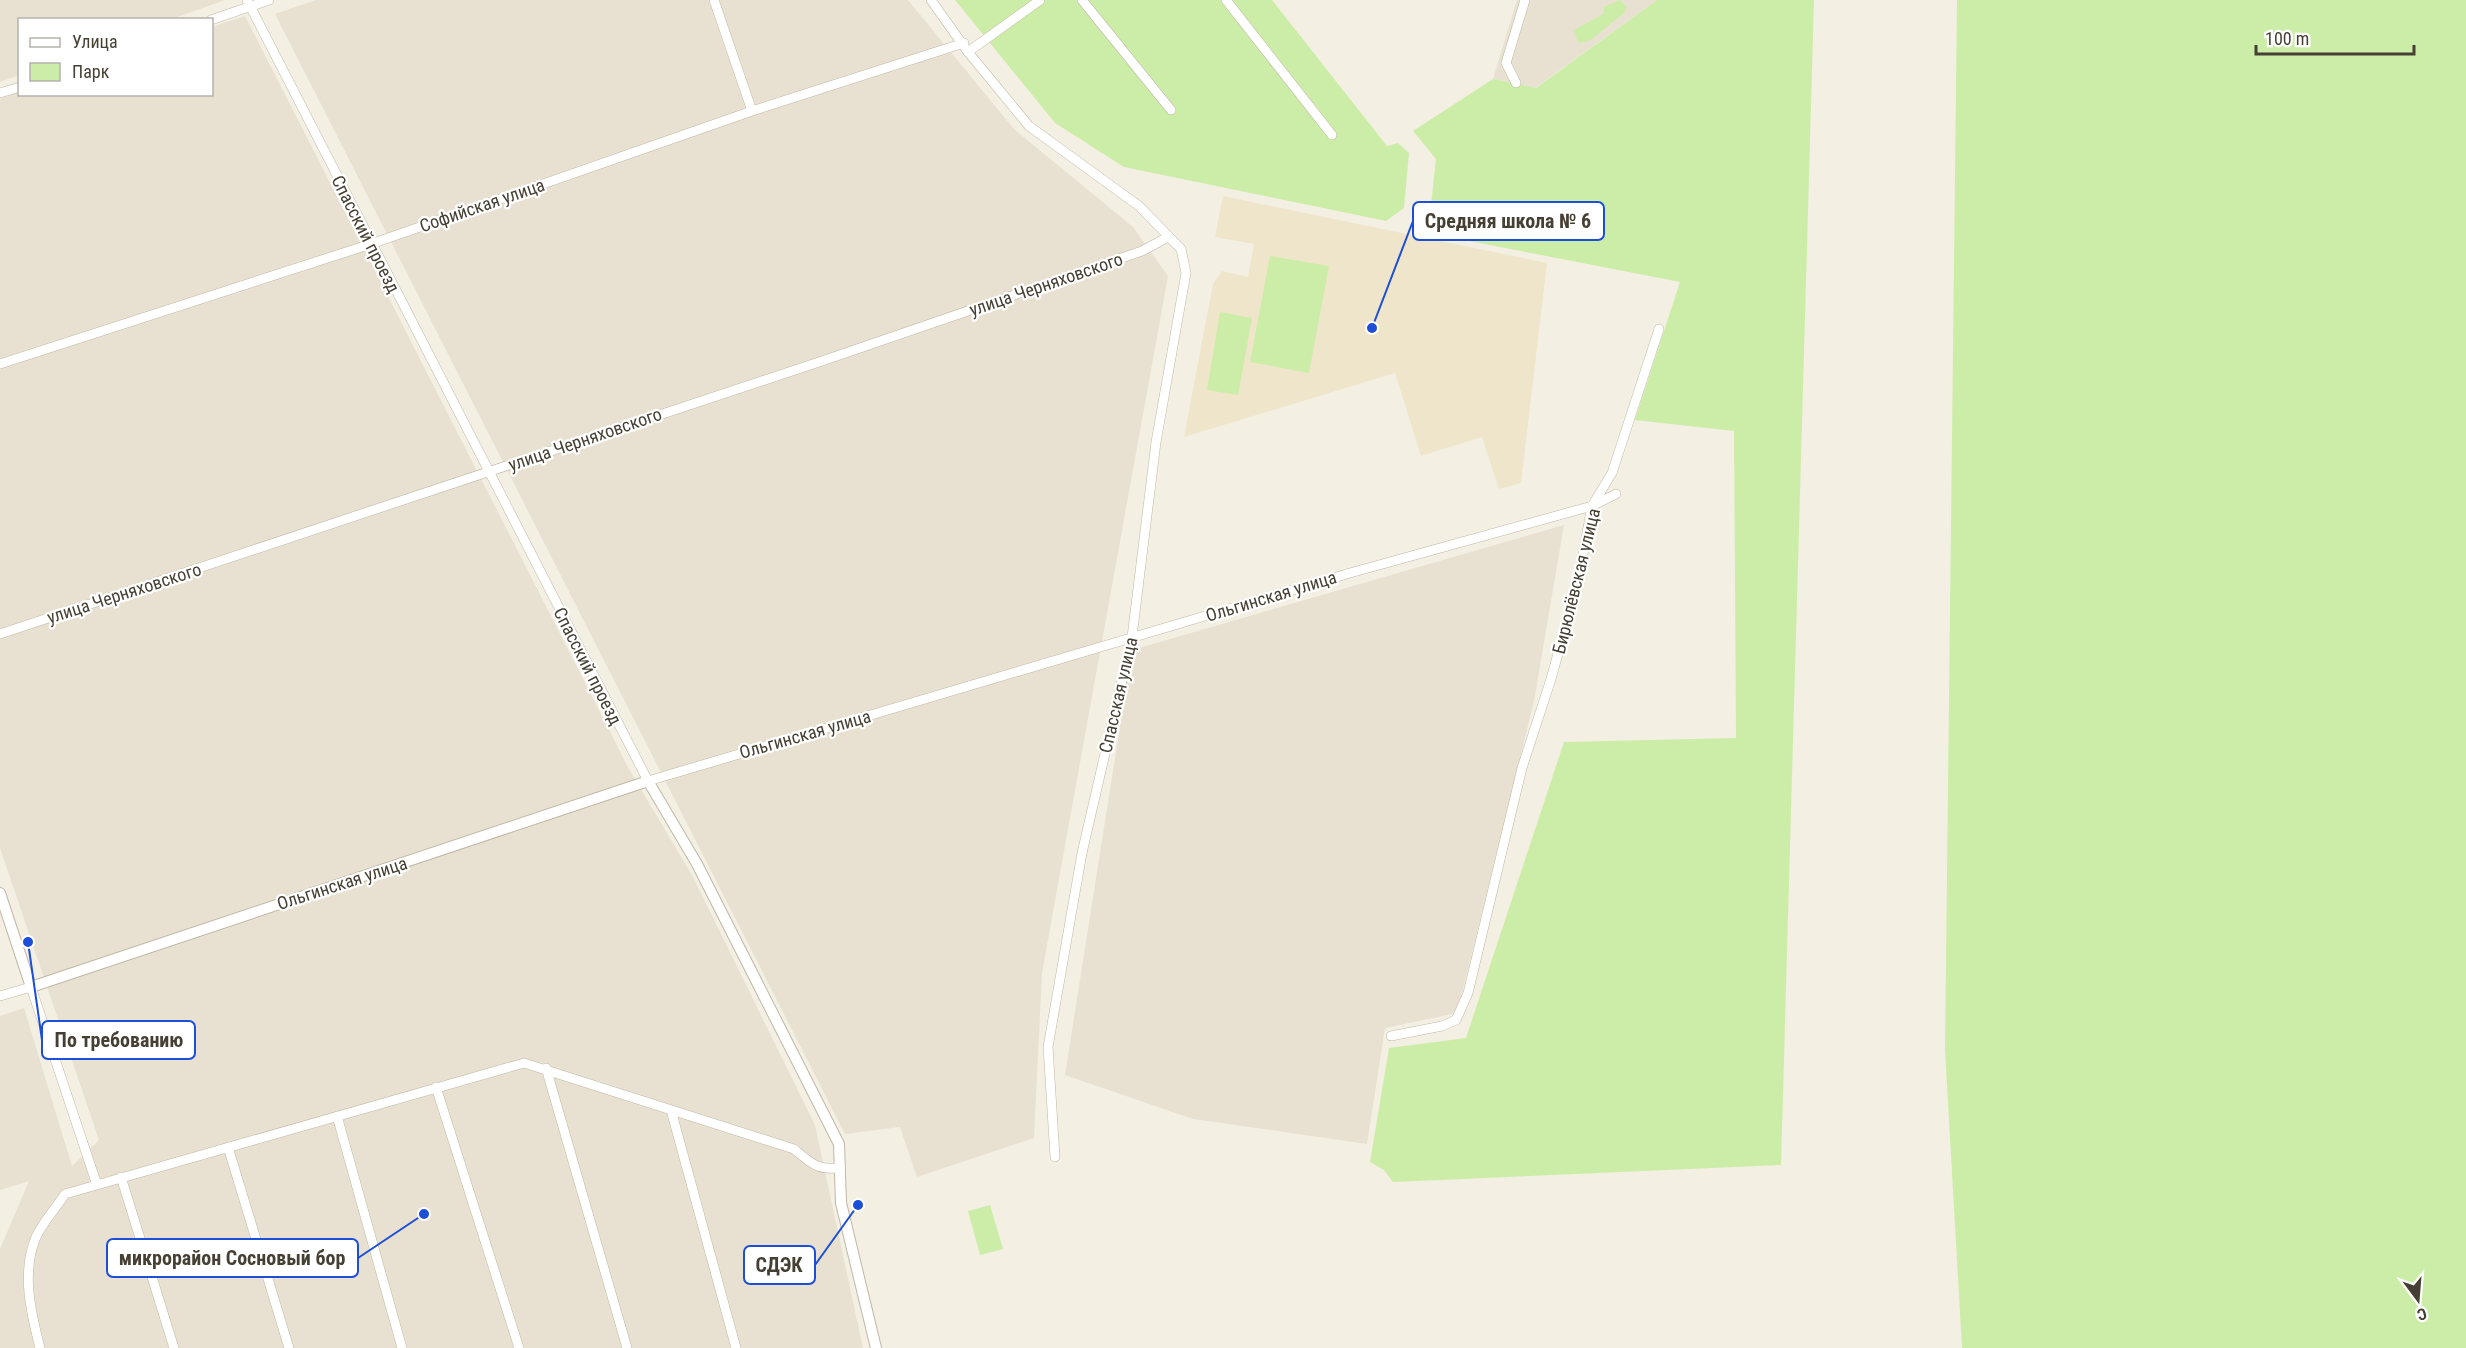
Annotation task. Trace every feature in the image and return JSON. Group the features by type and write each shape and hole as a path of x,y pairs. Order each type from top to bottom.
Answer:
{"street":[{"path":"213,19 248,3 269,0"},
{"path":"714,0 752,111"},
{"name":"Спасская улица","path":"931,0 966,48 1029,126 1140,206 1181,249 1186,273 1156,442 1132,637 1082,853 1048,1047 1055,1157"},
{"name":"Софийская улица","path":"0,364 371,244 752,111 966,48 1040,0"},
{"path":"1082,0 1171,110"},
{"path":"1226,0 1332,135"},
{"path":"1516,83 1506,63 1525,0"},
{"name":"Спасский проезд","path":"248,3 648,781 697,864 839,1144 841,1203 876,1348"},
{"path":"0,93 18,88"},
{"name":"улица Черняховского","path":"0,634 489,472 1142,251 1168,237"},
{"name":"Бирюлёвская улица","path":"1391,1036 1442,1026 1456,1020 1468,993 1522,768 1551,679 1578,582 1592,506 1612,473 1659,329"},
{"name":"Ольгинская улица","path":"0,996 648,781 1341,575 1592,506 1616,494"},
{"path":"0,893 97,1185"},
{"path":"40,1348 32,1315 28,1278 36,1238 65,1194 524,1063 546,1068 794,1149 817,1167 825,1170 840,1168"},
{"path":"546,1068 627,1348"},
{"path":"436,1087 519,1348"},
{"path":"671,1110 736,1348"},
{"path":"338,1116 402,1348"},
{"path":"228,1147 289,1348"},
{"path":"121,1177 174,1348"}],"shaded area":[{"path":"0,0 225,0 175,18 18,18 18,75 0,82"},
{"path":"316,0 908,0 1014,129 1133,227 1168,276 1042,973 1034,1138 917,1177 900,1127 845,1134 275,14"},
{"path":"1517,0 1657,0 1535,88 1493,79"},
{"path":"245,16 629,769 693,877 815,1125 863,1348 0,1348 0,1249 29,1181 0,1190 0,1016 24,1008 72,1166 99,1140 0,848 0,99 18,92 18,96 213,96 213,27"},
{"path":"1223,196 1547,263 1521,483 1499,489 1482,437 1421,456 1395,373 1184,437 1213,284 1222,271 1248,277 1254,244 1215,237"},
{"path":"1564,525 1534,701 1457,1013 1385,1028 1367,1144 1193,1119 1065,1075 1132,650"}],"green space":[{"path":"955,0 1272,0 1387,146 1398,143 1409,153 1404,208 1386,221 1124,167 1055,123"},
{"path":"1620,0 1627,7 1624,13 1591,40 1578,43 1574,30 1603,14 1604,7"},
{"path":"1657,0 1814,0 1781,1165 1393,1182 1384,1170 1370,1162 1389,1048 1466,1038 1564,742 1736,738 1734,431 1635,420 1680,282 1428,233 1436,159 1413,131 1493,79 1536,88"},
{"path":"1957,0 2466,0 2466,1348 1962,1348 1945,1050"},
{"path":"1270,256 1329,266 1309,373 1250,362"},
{"path":"1220,312 1252,318 1238,395 1207,390"},
{"path":"990,1205 1003,1249 980,1255 968,1211"}],"place":[{"name":"Средняя школа № 6","path":"1372,328"},
{"name":"По требованию","path":"28,942"},
{"name":"СДЭК","path":"858,1205"},
{"name":"микрорайон Сосновый бор","path":"424,1214"}]}
